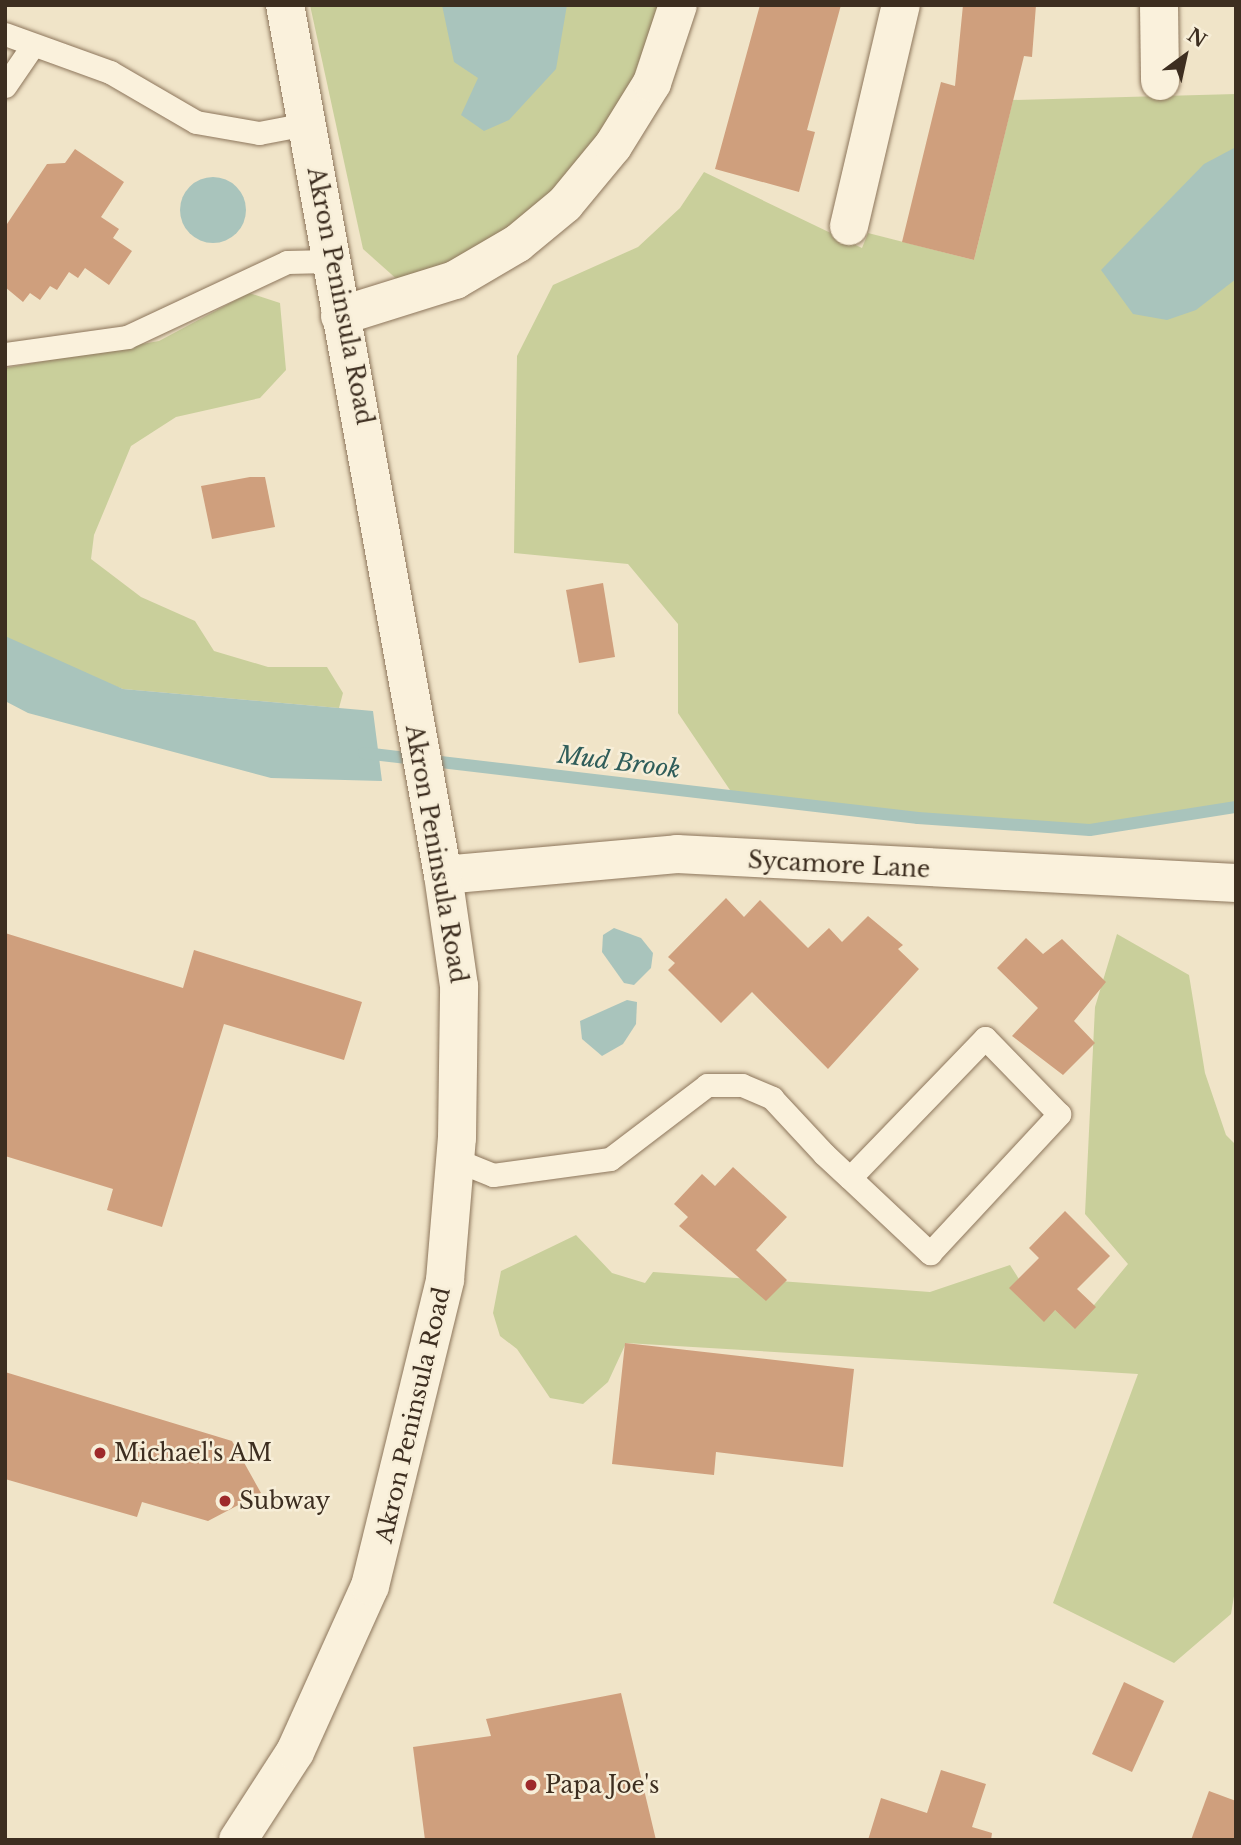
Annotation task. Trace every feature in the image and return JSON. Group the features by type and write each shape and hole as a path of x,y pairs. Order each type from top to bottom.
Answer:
{"street":[{"name":"Akron Peninsula Road","path":"238,1840 295,1752 370,1586 445,1280 456,1160 459,986 443,874 408,693 368,436 329,261 285,5"},
{"path":"340,316 455,280 518,243 565,204 613,146 652,83 678,5"},
{"path":"849,226 901,5"},
{"path":"1160,5 1160,81"},
{"name":"Sycamore Lane","path":"443,874 677,854 1236,883"}],"lane":[{"path":"5,34 31,48 110,72 196,122 260,133 306,124"},
{"path":"5,86 31,48"},
{"path":"5,354 127,337 287,261 329,261"},
{"path":"456,1160 493,1175 610,1159 707,1085 742,1085 772,1098 850,1178 930,1253 1059,1114 985,1038 850,1178"}],"green space":[{"path":"310,5 661,5 626,105 567,183 468,264 400,282 363,249"},
{"path":"1236,94 1236,807 1090,830 734,796 678,713 678,624 628,564 514,553 517,356 553,285 638,247 680,208 704,172 862,248 868,233 974,260 1013,100"},
{"path":"249,293 280,303 286,370 260,398 176,417 131,446 94,535 91,559 141,597 195,621 214,651 268,667 327,667 343,693 339,708 123,689 5,647 5,368 159,341"},
{"path":"1117,934 1189,975 1205,1073 1226,1135 1236,1145 1236,1584 1231,1614 1174,1663 1053,1603 1138,1374 626,1343 608,1382 583,1404 550,1398 517,1349 500,1336 493,1313 501,1271 576,1235 612,1273 645,1283 653,1272 930,1292 1010,1265 1038,1309 1055,1310 1075,1328 1128,1264 1085,1214 1095,1007"}],"water":[{"path":"442,5 567,5 556,69 509,120 484,131 461,115 478,78 454,62"},
{"path":"1236,147 1236,279 1196,310 1167,320 1133,314 1101,270 1204,164"},
{"path":"206,177 220,177 232,182 241,191 246,210 244,223 237,234 220,243 206,243 194,238 185,229 180,217 180,203 185,191 194,182"},
{"path":"5,636 123,689 373,711 382,781 271,778 28,713 5,701"},
{"path":"614,928 641,938 653,953 651,968 634,985 624,983 602,952 603,935"},
{"path":"627,1000 637,1002 636,1024 623,1044 602,1056 582,1039 580,1021"}],"building":[{"path":"760,5 841,5 807,130 815,132 799,192 715,169"},
{"path":"963,5 1036,5 1032,57 1024,56 974,260 902,242 941,82 955,86"},
{"path":"75,149 124,182 101,217 119,229 113,238 132,251 109,285 85,268 78,278 69,272 57,290 50,286 40,300 30,293 23,302 5,287 5,227 47,164 65,163"},
{"path":"265,477 275,527 212,539 201,486"},
{"path":"603,583 615,657 579,663 566,590"},
{"path":"726,898 744,917 760,900 808,948 829,928 842,942 868,916 903,945 898,949 919,969 828,1069 752,992 721,1023 668,970 675,963 668,957"},
{"path":"5,933 183,988 194,950 362,1002 344,1060 224,1024 162,1227 107,1210 113,1189 5,1156"},
{"path":"1026,938 1043,954 1062,939 1106,982 1074,1021 1095,1043 1063,1075 1012,1036 1038,1008 997,968"},
{"path":"733,1167 787,1217 756,1250 787,1280 766,1301 679,1226 688,1217 674,1204 702,1174 715,1186"},
{"path":"1065,1211 1110,1256 1077,1289 1096,1307 1075,1329 1055,1310 1044,1322 1009,1288 1039,1258 1029,1248"},
{"path":"625,1343 854,1369 843,1467 716,1452 714,1475 612,1464"},
{"path":"5,1372 232,1441 261,1493 208,1521 142,1502 137,1517 5,1479"},
{"path":"1124,1682 1164,1701 1132,1772 1092,1754"},
{"name":"Papa Joe's","path":"621,1693 656,1840 425,1840 413,1747 491,1736 486,1719"},
{"path":"941,1770 986,1784 972,1827 992,1833 991,1840 868,1840 881,1798 927,1813"},
{"path":"1209,1791 1236,1801 1236,1840 1191,1840"}],"waterway":[{"name":"Mud Brook","path":"364,753 918,818 1090,830 1236,807"}],"place":[{"name":"Michael's AM","path":"100,1453"},
{"name":"Subway","path":"225,1501"},
{"name":"Papa Joe's","path":"531,1785"}]}
